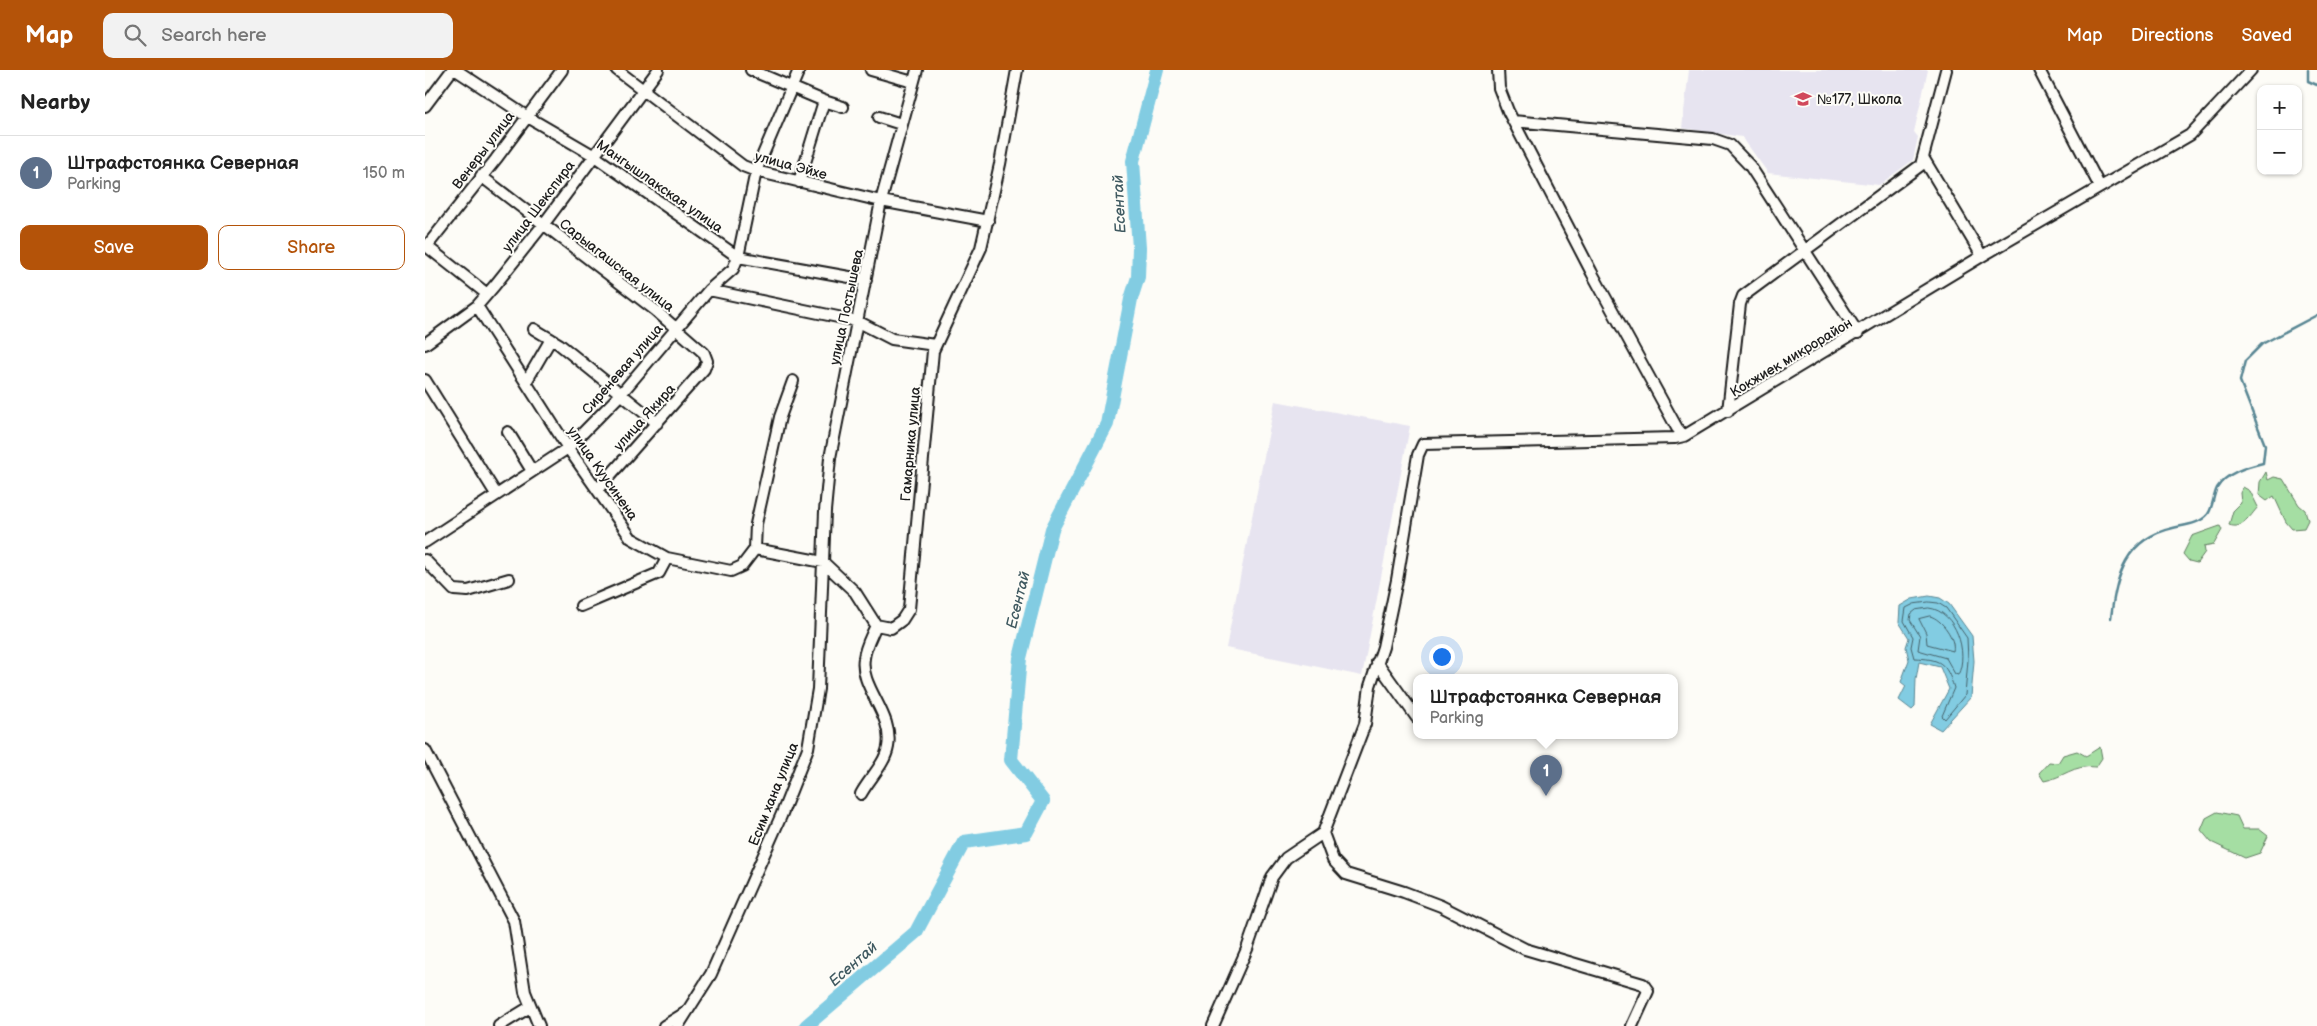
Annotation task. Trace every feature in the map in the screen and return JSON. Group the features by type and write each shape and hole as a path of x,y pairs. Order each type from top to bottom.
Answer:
{"street":[{"path":"425,106 452,70"},
{"name":"Мангышлакская улица","path":"456,70 525,116 593,156 738,259 866,280"},
{"name":"Венеры улица","path":"426,246 562,70"},
{"name":"улица Эйхе","path":"617,70 743,166 755,171 881,201 988,221"},
{"name":"улица Шекспира","path":"425,344 477,306 543,225 658,70"},
{"path":"751,70 790,88 843,108"},
{"path":"738,259 755,171 799,70"},
{"path":"871,70 913,82"},
{"name":"улица Постышева","path":"823,557 830,458 881,201 917,70"},
{"name":"Гамарника улица","path":"876,625 891,628 902,620 909,609 935,345 972,271 981,248 1001,164 1017,70"},
{"path":"1213,1026 1247,949 1272,877 1286,858 1323,833 1365,724 1370,686 1383,647 1397,580 1418,454 1423,444 1675,438 1684,436 1677,428 1592,273 1513,121 1499,88 1498,70"},
{"path":"1728,411 1740,304 1743,296 1921,166 1947,70"},
{"path":"2039,70 2100,187"},
{"name":"Кокжиек микрорайон","path":"1684,436 1858,333 1982,256 2191,135 2251,70"},
{"path":"799,182 824,101"},
{"path":"879,117 901,124"},
{"path":"1513,121 1713,139 1730,145 1750,166 1858,333"},
{"path":"1924,159 1982,256"},
{"name":"Сарыагашская улица","path":"481,176 543,225 602,267 655,310 704,353 707,361"},
{"path":"426,246 487,294"},
{"name":"Сиреневая улица","path":"425,542 568,448 621,395 709,290 733,269 738,259"},
{"path":"709,290 857,321 892,339 935,345"},
{"name":"улица Куусинена","path":"477,306 568,448 631,538 667,558 731,571 742,566 755,549"},
{"path":"534,328 551,339 657,423"},
{"path":"526,382 551,339"},
{"name":"улица Якира","path":"598,489 704,369 707,361"},
{"path":"425,380 496,494"},
{"path":"793,381 780,417 756,524 755,549 823,557 855,592 876,625 864,657 863,668 882,710 888,734 888,748 877,771 861,794"},
{"path":"508,432 532,471"},
{"name":"Есим хана улица","path":"678,1026 711,974 781,816 808,748 818,689 823,557"},
{"path":"581,606 659,573 667,558"},
{"path":"425,560 454,590 468,591 509,579"},
{"path":"1377,662 1413,712"},
{"path":"425,750 513,921 525,992 539,1026"},
{"path":"1323,833 1333,860 1346,874 1441,906 1525,949 1643,984 1648,991 1632,1026"},
{"path":"499,1026 530,1007"},
{"path":"664,1026 688,1012"}],"shaded area":[{"name":"№177, Школа","path":"1689,70 1928,70 1914,132 1918,137 1913,160 1879,185 1768,173 1742,137 1682,128"},
{"path":"1275,401 1410,426 1362,676 1226,648"}],"green space":[{"path":"2266,472 2268,480 2274,477 2283,479 2299,505 2305,510 2308,520 2304,528 2292,529 2286,522 2274,496 2267,501 2259,495 2260,482"},
{"path":"2243,487 2250,491 2258,507 2242,524 2238,526 2229,525 2233,511 2241,503 2240,493"},
{"path":"2220,526 2222,530 2214,544 2204,546 2205,552 2197,563 2189,561 2183,554 2192,536"},
{"path":"2100,747 2102,758 2096,767 2074,769 2044,781 2039,773 2049,762 2058,763 2063,755 2077,751 2086,756"},
{"path":"2217,812 2237,816 2243,829 2259,829 2268,836 2260,853 2245,858 2211,842 2201,830 2206,818"}],"water":[{"path":"1929,596 1940,598 1949,604 1972,636 1974,661 1971,697 1941,730 1930,724 1949,689 1940,667 1919,662 1915,707 1912,710 1899,700 1906,686 1901,682 1909,660 1906,647 1909,638 1899,622 1900,606 1912,599"}],"waterway":[{"name":"Есентай","path":"806,1026 916,932 964,842 1026,833 1043,801 1011,760 1020,658 1052,529 1107,424 1131,299 1138,277 1139,248 1133,161 1157,70"},
{"path":"2308,70 2308,81 2317,85"},
{"path":"2111,618 2120,574 2134,550 2157,533 2201,520 2208,514 2217,488 2226,478 2243,469 2263,463 2265,445 2240,381 2245,361 2262,344 2317,315"}],"place":[{"name":"№177, Школа","path":"1803,99"},
{"name":"Штрафстоянка Северная","path":"1546,796"}]}
